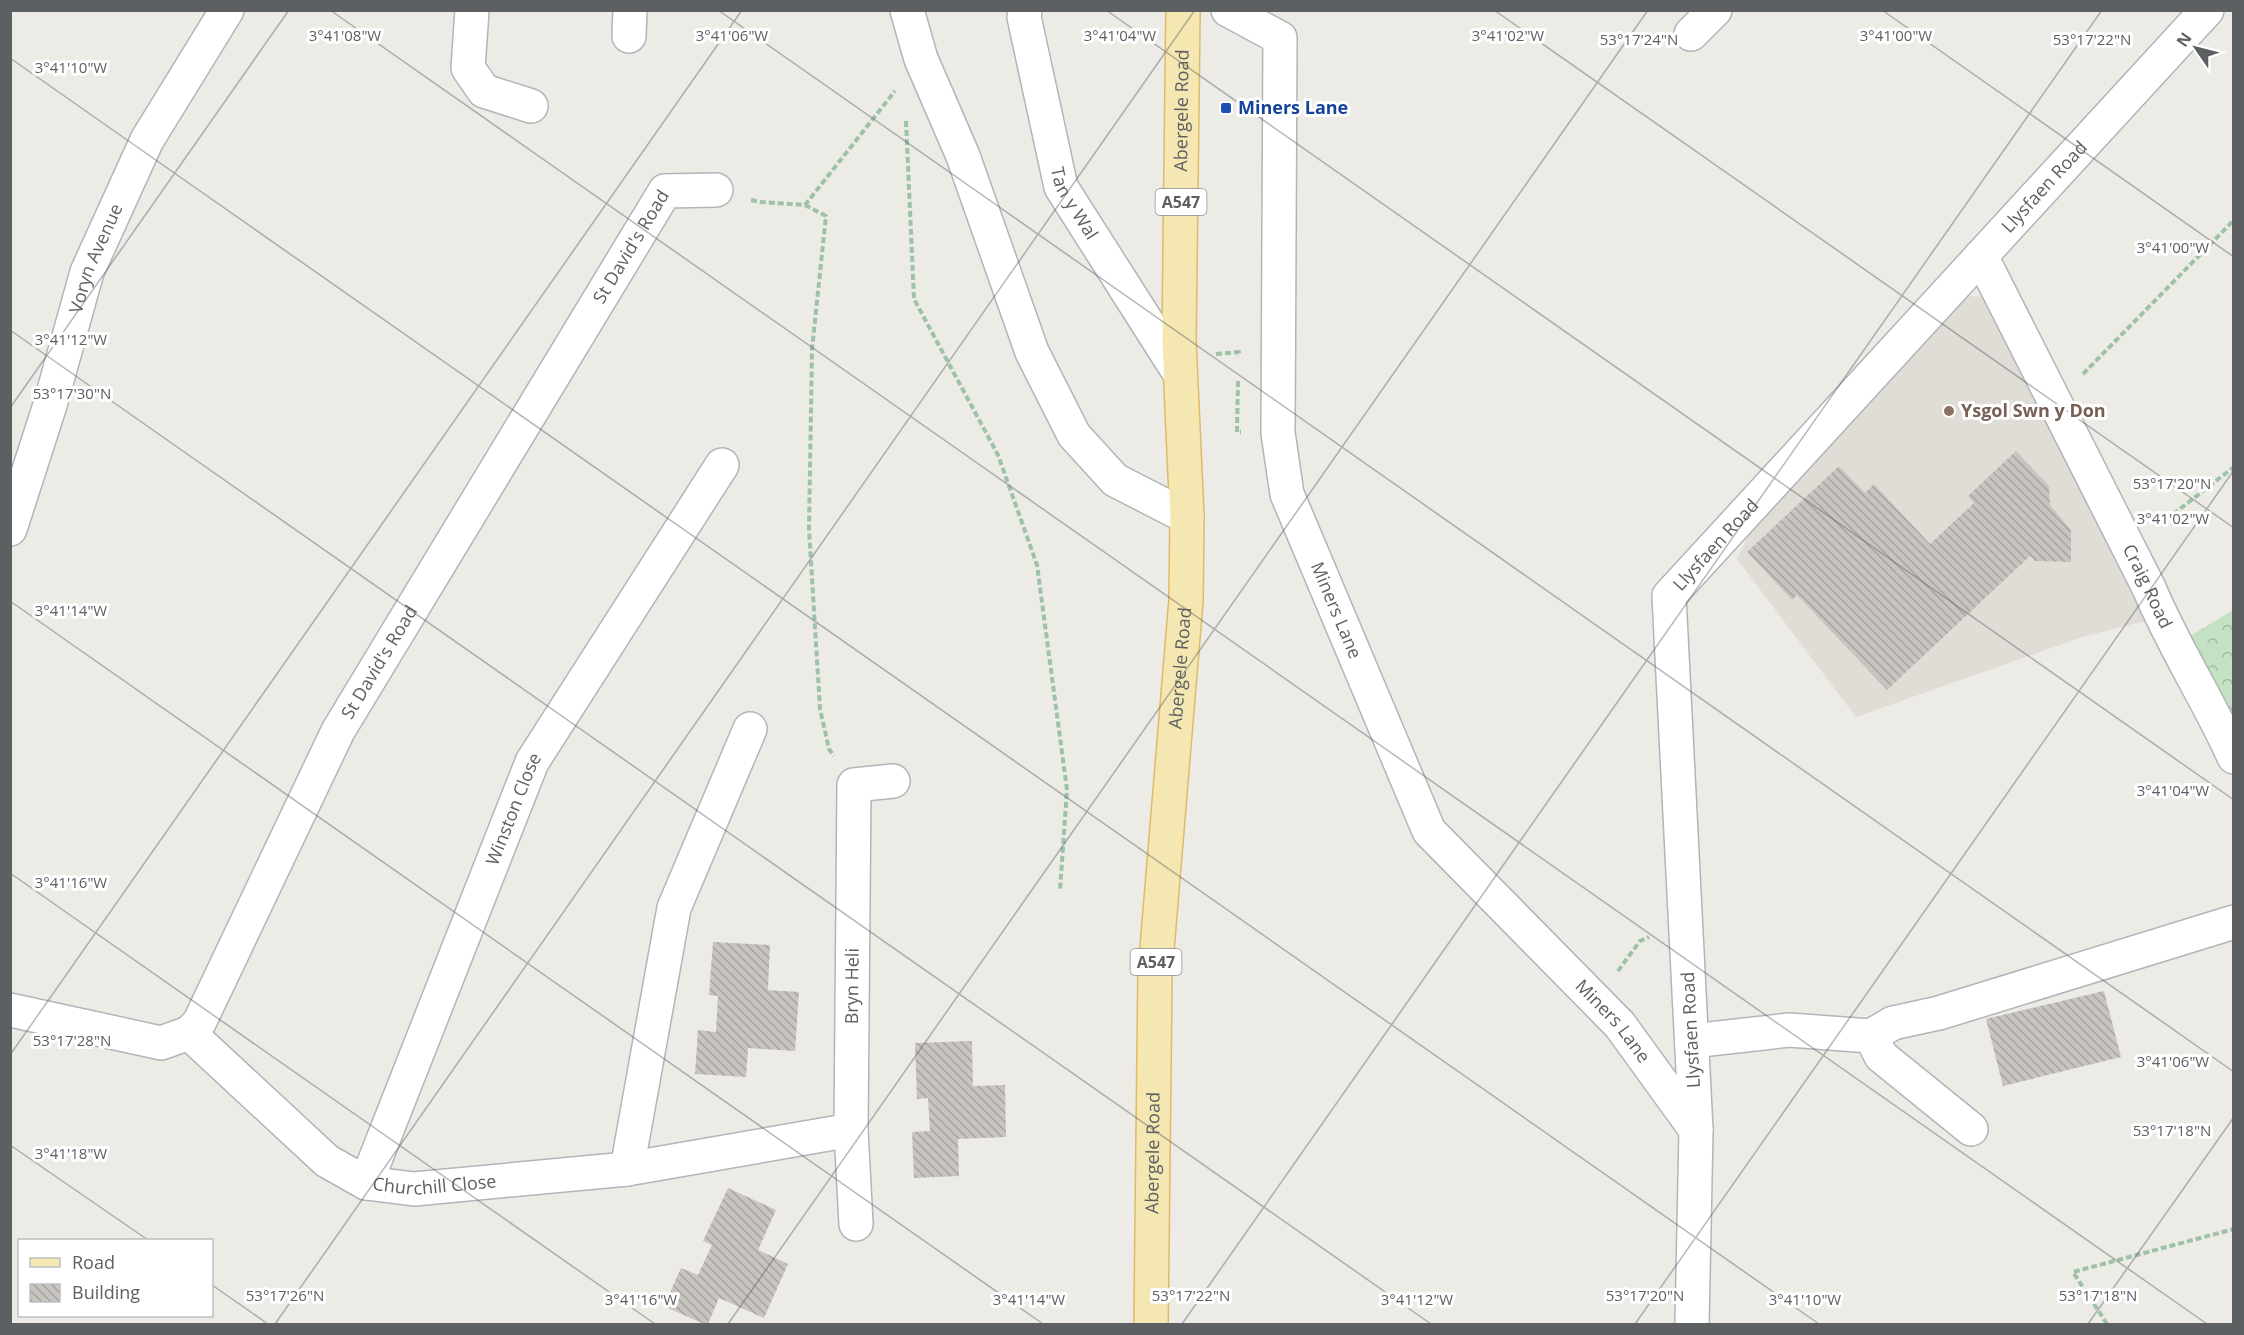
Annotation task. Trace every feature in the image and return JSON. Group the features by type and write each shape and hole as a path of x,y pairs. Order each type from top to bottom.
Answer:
{"main road":[{"name":"Abergele Road","path":"1151,1324 1155,973 1186,600 1187,517 1180,374 1183,10"}],"street":[{"name":"Voryn Avenue","path":"10,529 50,405 87,272 147,140 227,10"},
{"path":"472,10 468,68 484,91 531,106"},
{"path":"907,10 921,58 963,156 1032,352 1074,435 1116,480 1187,517"},
{"name":"Tan y Wal","path":"1025,10 1024,17 1060,187 1180,374"},
{"name":"Miners Lane","path":"1228,10 1280,38 1278,433 1287,494 1429,831 1620,1025 1696,1130"},
{"path":"1691,34 1715,10"},
{"name":"Llysfaen Road","path":"1692,1324 1696,1130 1669,596 2206,10"},
{"name":"St David's Road","path":"189,1033 207,1010 338,730 665,192 716,190"},
{"name":"Craig Road","path":"1981,256 2149,588 2163,622 2234,757"},
{"name":"Winston Close","path":"366,1183 532,762 722,465"},
{"path":"627,1169 674,908 750,729"},
{"path":"854,785 893,781"},
{"name":"Bryn Heli","path":"854,785 851,1130 856,1224"},
{"path":"1692,1041 1788,1030 1871,1036 1893,1023 1940,1013 2234,922"},
{"path":"10,1010 161,1043 189,1033"},
{"name":"Churchill Close","path":"189,1033 327,1161 366,1183 414,1189 627,1169 851,1130"},
{"path":"1871,1036 1881,1056 1971,1129"}],"path":[{"path":"805,205 921,58"},
{"path":"906,111 914,299 998,455 1037,565 1067,790 1060,890"},
{"path":"716,190 761,202 805,205 826,216 812,349 809,529 820,709 829,749 854,785"},
{"path":"2055,402 2234,220"},
{"path":"1238,364 1239,352"},
{"path":"1237,432 1238,375"},
{"path":"2164,532 2159,524 2234,467"},
{"path":"2107,1324 2073,1272 2234,1229"}],"shaded area":[{"name":"Ysgol Swn y Don","path":"1963,296 1982,297 2149,620 2082,637 1856,717 1737,559 1753,526"}],"green space":[{"path":"2233,610 2233,709 2223,718 2192,635"}],"building":[{"path":"2016,451 2049,486 2050,505 2071,530 2071,562 2035,561 2030,556 1887,690 1797,595 1792,600 1747,552 1839,466 1865,493 1874,484 1930,544 1974,503 1968,496"},
{"path":"713,942 770,945 768,990 799,992 795,1051 748,1048 746,1077 695,1074 698,1030 716,1032 718,996 709,995"},
{"path":"2104,991 2121,1057 2003,1086 1986,1019"},
{"path":"972,1041 973,1086 1005,1085 1006,1137 958,1139 959,1176 914,1178 912,1132 930,1131 928,1098 917,1099 915,1043"},
{"path":"728,1188 776,1210 758,1250 788,1264 764,1318 719,1298 708,1324 704,1324 664,1306 681,1268 698,1275 712,1245 703,1241"}],"place":[{"name":"Miners Lane","path":"1226,108"},
{"name":"Ysgol Swn y Don","path":"1949,411"}]}
